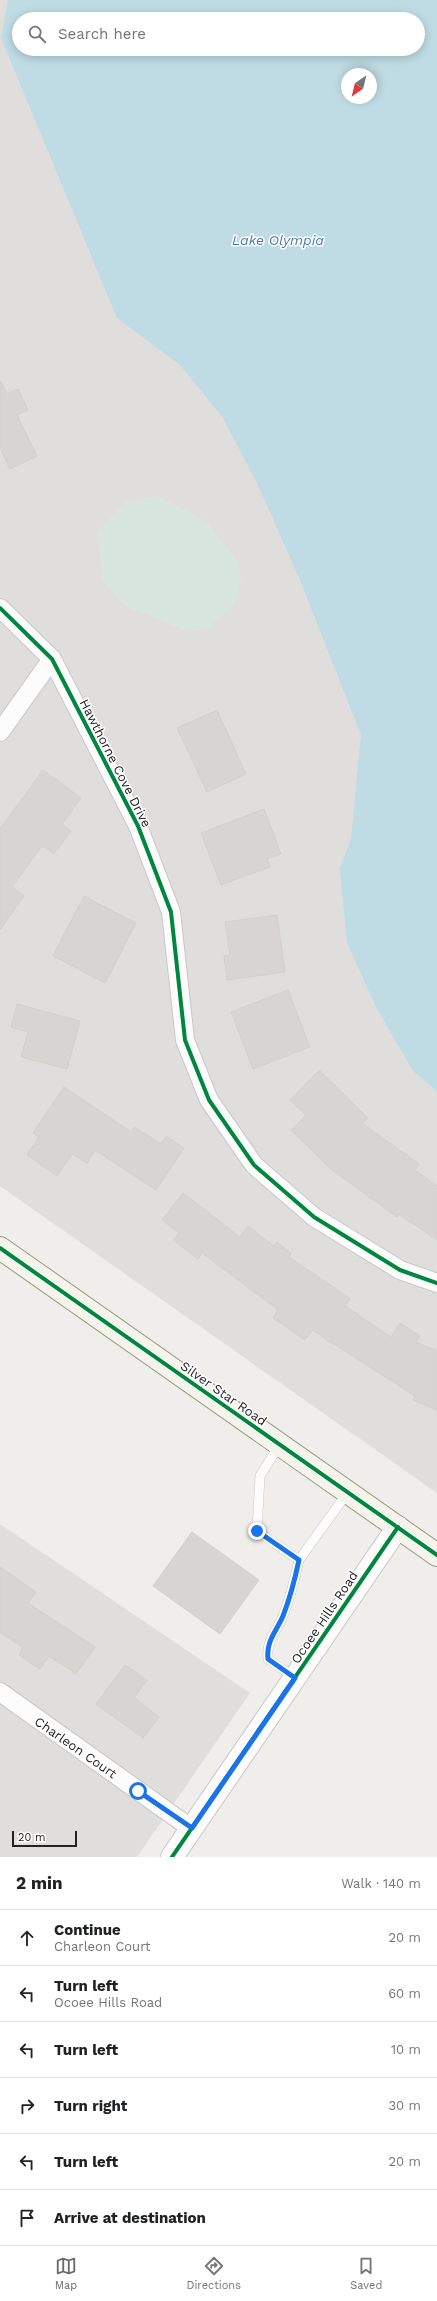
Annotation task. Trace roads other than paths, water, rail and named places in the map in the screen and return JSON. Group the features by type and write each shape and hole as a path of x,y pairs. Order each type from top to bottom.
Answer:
{"main road":[{"name":"Silver Star Road","path":"0,1248 437,1555"}],"street":[{"name":"Hawthorne Cove Drive","path":"0,608 52,660 138,826 172,912 185,1040 209,1100 254,1165 314,1217 400,1270 437,1283"},
{"path":"0,732 52,660"},
{"name":"Ocoee Hills Road","path":"172,1857 398,1527"},
{"name":"Charleon Court","path":"0,1692 192,1828"}],"lane":[{"path":"280,1444 260,1476 257,1531 299,1560"},
{"path":"295,1678 268,1659 267,1649 285,1611 294,1585 299,1560 348,1492"}],"water":[{"name":"Lake Olympia","path":"8,0 437,0 437,1091 413,1071 376,1007 347,943 340,868 351,839 361,735 300,580 258,485 223,418 180,365 117,318 1,38"}]}
